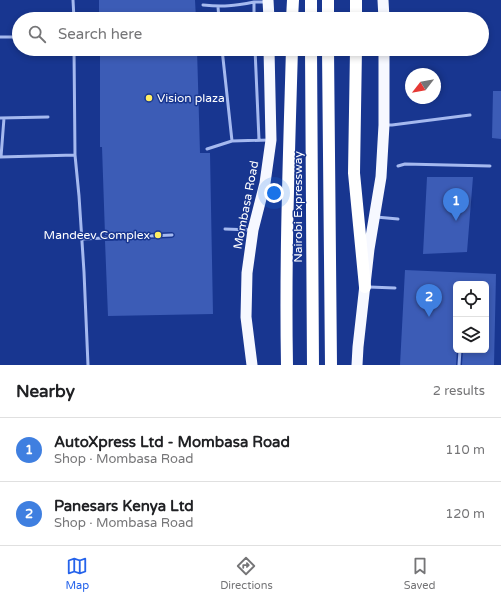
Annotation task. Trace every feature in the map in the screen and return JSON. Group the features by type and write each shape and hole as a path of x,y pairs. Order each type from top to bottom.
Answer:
{"highway":[{"path":"292,12 293,0"},
{"path":"311,0 311,12"},
{"path":"328,0 328,12"},
{"path":"356,0 356,12"},
{"path":"383,0 384,12"},
{"path":"268,1 269,12"},
{"name":"Mombasa Road","path":"252,365 246,317 247,273 253,230 265,184 271,140 269,56"},
{"path":"287,365 286,315 292,56"},
{"name":"Nairobi Expressway","path":"311,56 313,365"},
{"path":"328,56 330,365"},
{"path":"356,56 354,173 365,287"},
{"path":"357,365 369,249 381,177 384,125 384,56"}],"lane":[{"path":"73,0 74,12"},
{"path":"254,1 254,12"},
{"path":"203,5 218,7 234,6 254,1 268,1"},
{"path":"218,7 218,12"},
{"path":"0,37 12,37"},
{"path":"74,56 75,155 82,239 88,365"},
{"path":"223,56 232,141"},
{"path":"255,56 259,140"},
{"path":"384,125 470,115"},
{"path":"48,117 2,118 0,157 75,155"},
{"path":"207,149 232,141 271,140"},
{"path":"398,166 405,164 490,166"},
{"path":"375,217 398,219"},
{"path":"225,229 253,230"},
{"path":"82,239 172,235"},
{"path":"365,287 395,288"},
{"path":"459,365 460,353"}],"building":[{"path":"99,0 195,0 196,12 99,12"},
{"name":"Mandeev Complex","path":"100,56 197,56 200,153 210,153 213,314 108,316 105,241 172,238 175,235 172,232 105,235 102,147 100,147"},
{"path":"493,91 501,91 501,139 492,138"},
{"path":"427,177 473,177 467,252 423,254"},
{"path":"405,270 496,274 494,365 462,365 463,353 489,353 489,281 453,281 453,353 457,353 456,365 400,365"}],"place":[{"name":"Vision plaza","path":"149,98"},
{"name":"AutoXpress Ltd - Mombasa Road","path":"456,221"},
{"name":"Mandeev Complex","path":"158,235"},
{"name":"Panesars Kenya Ltd","path":"429,317"}]}
